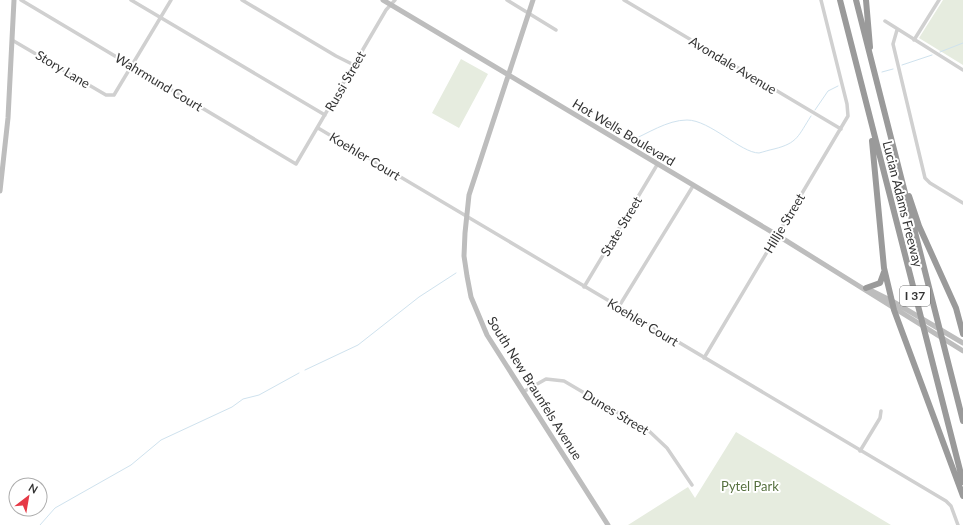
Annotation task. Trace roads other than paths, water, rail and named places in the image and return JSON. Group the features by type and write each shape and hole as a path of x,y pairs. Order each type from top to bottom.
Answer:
{"highway":[{"path":"837,0 853,48"},
{"name":"Lucian Adams Freeway","path":"840,0 963,482"},
{"name":"Lucian Adams Freeway","path":"856,0 963,421"},
{"path":"866,0 872,64"},
{"path":"866,288 880,283 883,279 884,268 878,186 868,110"},
{"path":"891,137 919,226 956,308 963,334"},
{"path":"884,268 894,310 963,496"}],"street":[{"path":"0,191 8,118 14,0"},
{"name":"Wahrmund Court","path":"21,0 296,164"},
{"name":"Koehler Court","path":"131,0 325,115"},
{"path":"131,66 171,0"},
{"path":"242,0 354,65"},
{"name":"Hot Wells Boulevard","path":"383,0 508,76 777,235 855,283 894,310 963,351"},
{"name":"Russi Street","path":"296,164 354,65 395,0"},
{"path":"507,0 556,30"},
{"name":"South New Braunfels Avenue","path":"533,0 472,186 466,217 464,256 471,297 487,335 522,393 608,525"},
{"name":"Avondale Avenue","path":"624,0 841,129"},
{"name":"Hillje Street","path":"704,358 845,122 848,111 821,0"},
{"path":"914,40 939,0"},
{"path":"884,21 963,70"},
{"path":"897,30 892,44 925,178 930,183 963,203"},
{"name":"Story Lane","path":"12,40 106,95 114,95 131,66"},
{"name":"Koehler Court","path":"318,128 584,288 946,502 952,506 958,525"},
{"name":"State Street","path":"584,288 658,165"},
{"path":"618,308 693,186"},
{"name":"Hot Wells Boulevard","path":"855,283 892,301 963,343"},
{"name":"Dunes Street","path":"522,393 546,379 564,381 649,431 667,448 692,485"},
{"path":"860,451 880,418 881,411"}],"waterway":[{"path":"940,52 963,43"},
{"path":"902,65 932,55"},
{"path":"882,72 893,69"},
{"path":"815,110 828,91 838,86"},
{"path":"630,141 672,122 687,120 696,121 705,125 743,148 759,153 782,147 793,141 800,134 811,116"},
{"path":"305,370 358,345 419,297 456,273"},
{"path":"40,525 55,508 131,465 161,440 232,407 243,399 259,395 299,373"}],"park label":[{"name":"Pytel Park","path":"750,486"}]}
